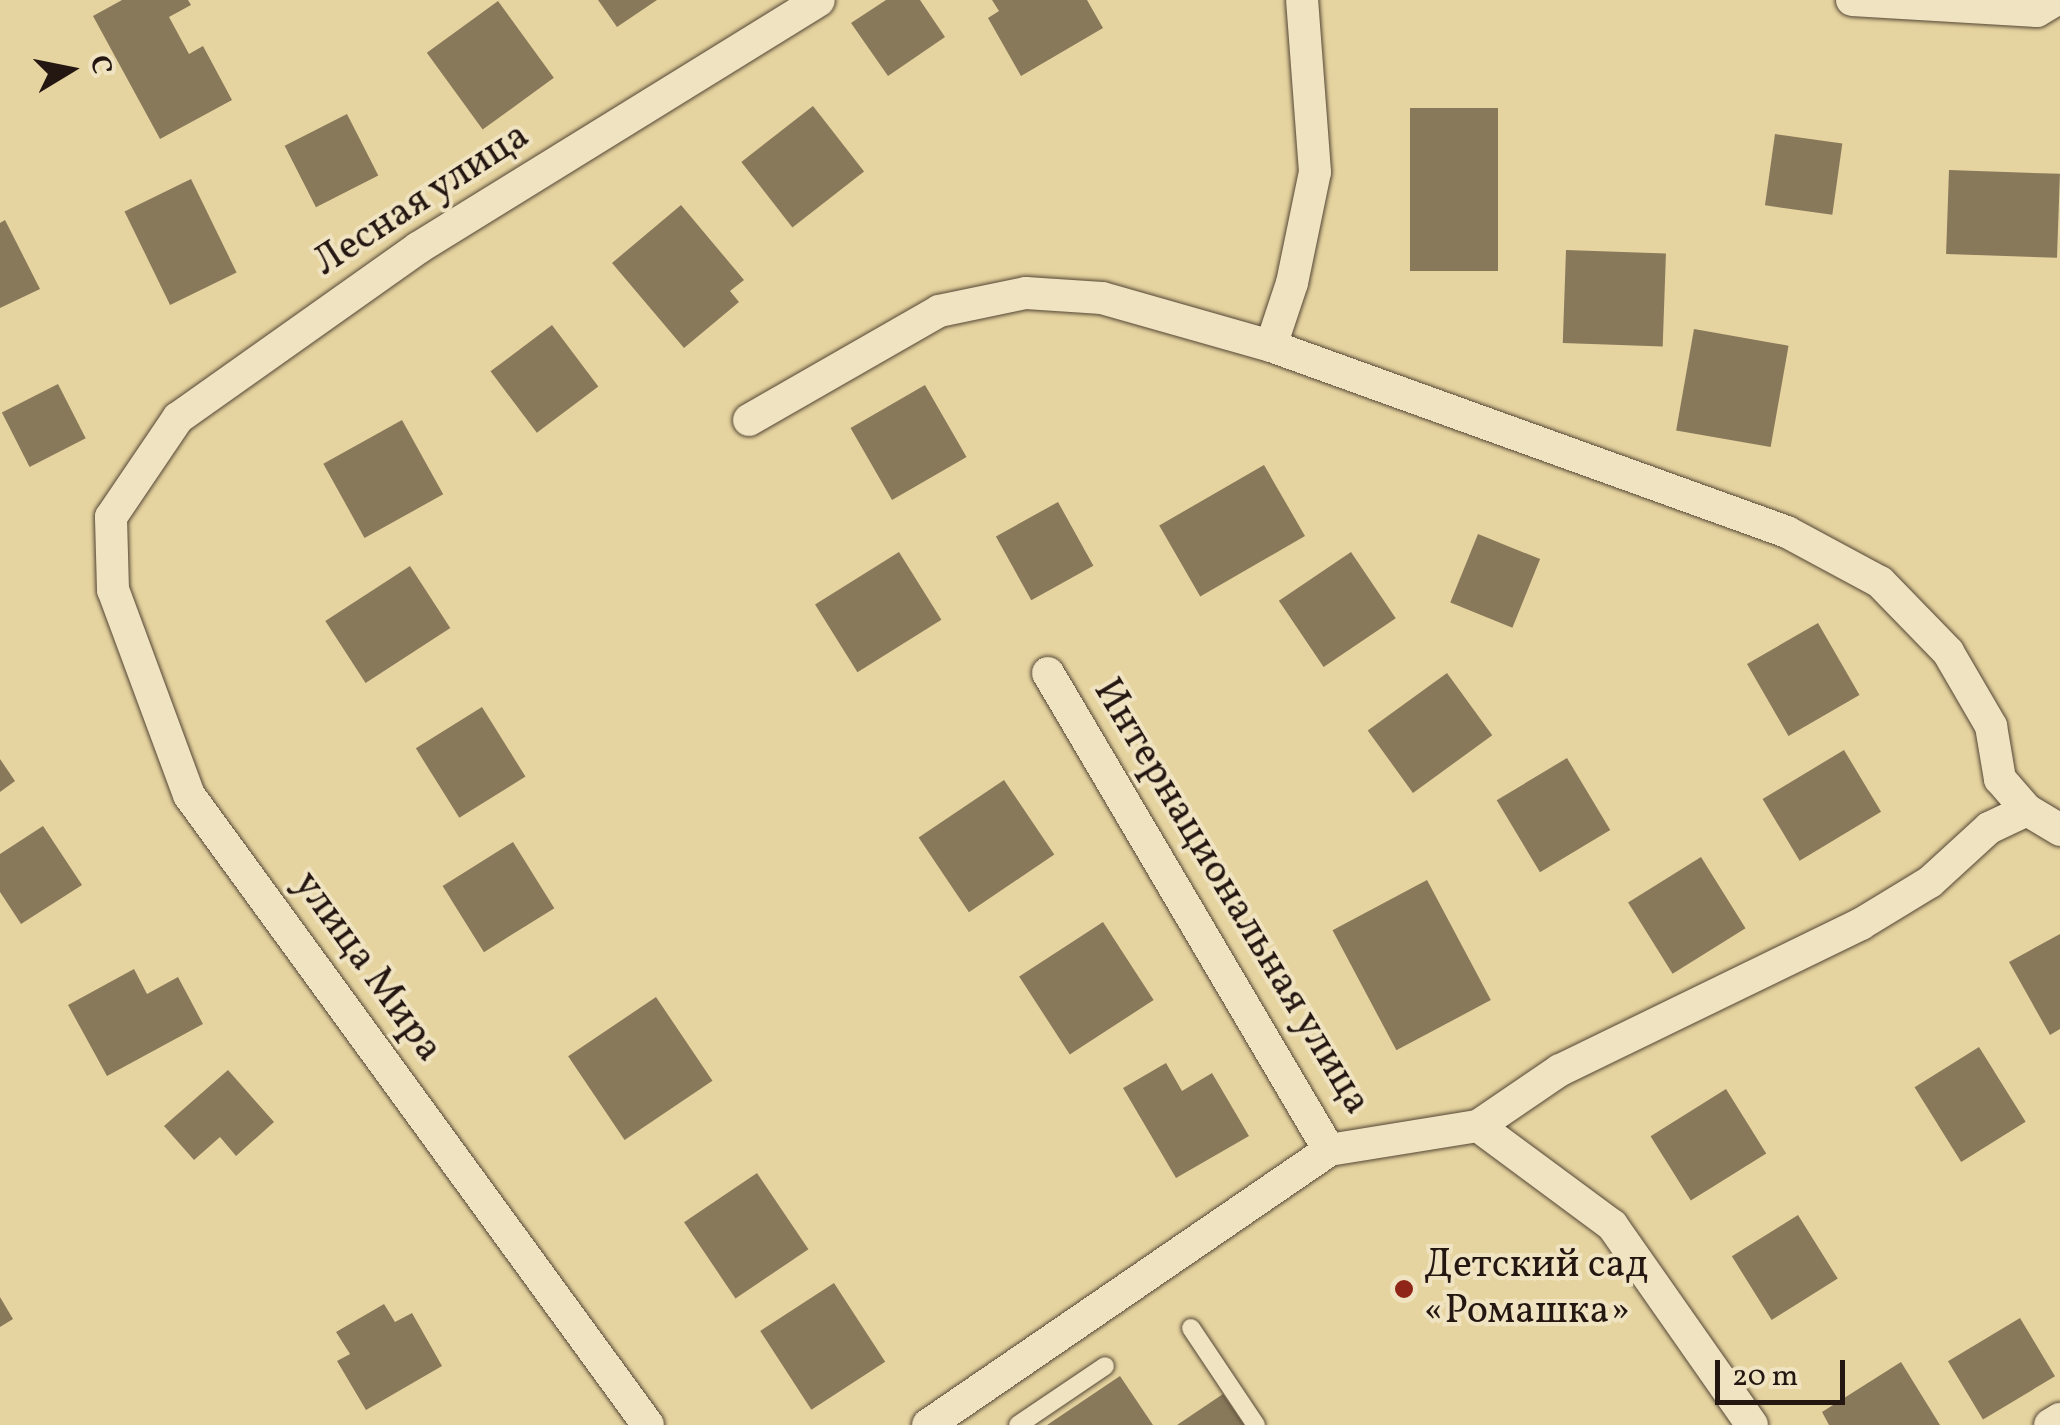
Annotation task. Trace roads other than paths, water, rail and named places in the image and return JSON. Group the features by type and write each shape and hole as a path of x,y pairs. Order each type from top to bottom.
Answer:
{"street":[{"name":"Лесная улица","path":"111,517 178,418 418,248 819,0"},
{"path":"1271,346 1292,283 1315,172 1302,0"},
{"path":"1852,0 2037,11 2055,0"},
{"path":"748,420 938,312 1026,294 1102,298 1271,346 1787,532 1880,582 1948,652 1991,726 2000,779 2027,810 2060,830"},
{"name":"улица Мира","path":"111,517 113,590 189,795 648,1425"},
{"name":"Интернациональная улица","path":"1048,674 1328,1150 1478,1126"},
{"path":"1752,1425 1612,1225 1478,1126 1560,1070 1861,924 1930,882 1989,828 2027,810"},
{"path":"928,1425 1328,1150"},
{"path":"2050,1425 2060,1418"}],"lane":[{"path":"1191,1328 1256,1425"},
{"path":"1018,1425 1105,1366"}],"place":[{"name":"Детский сад «Ромашка»","path":"1404,1289"}]}
